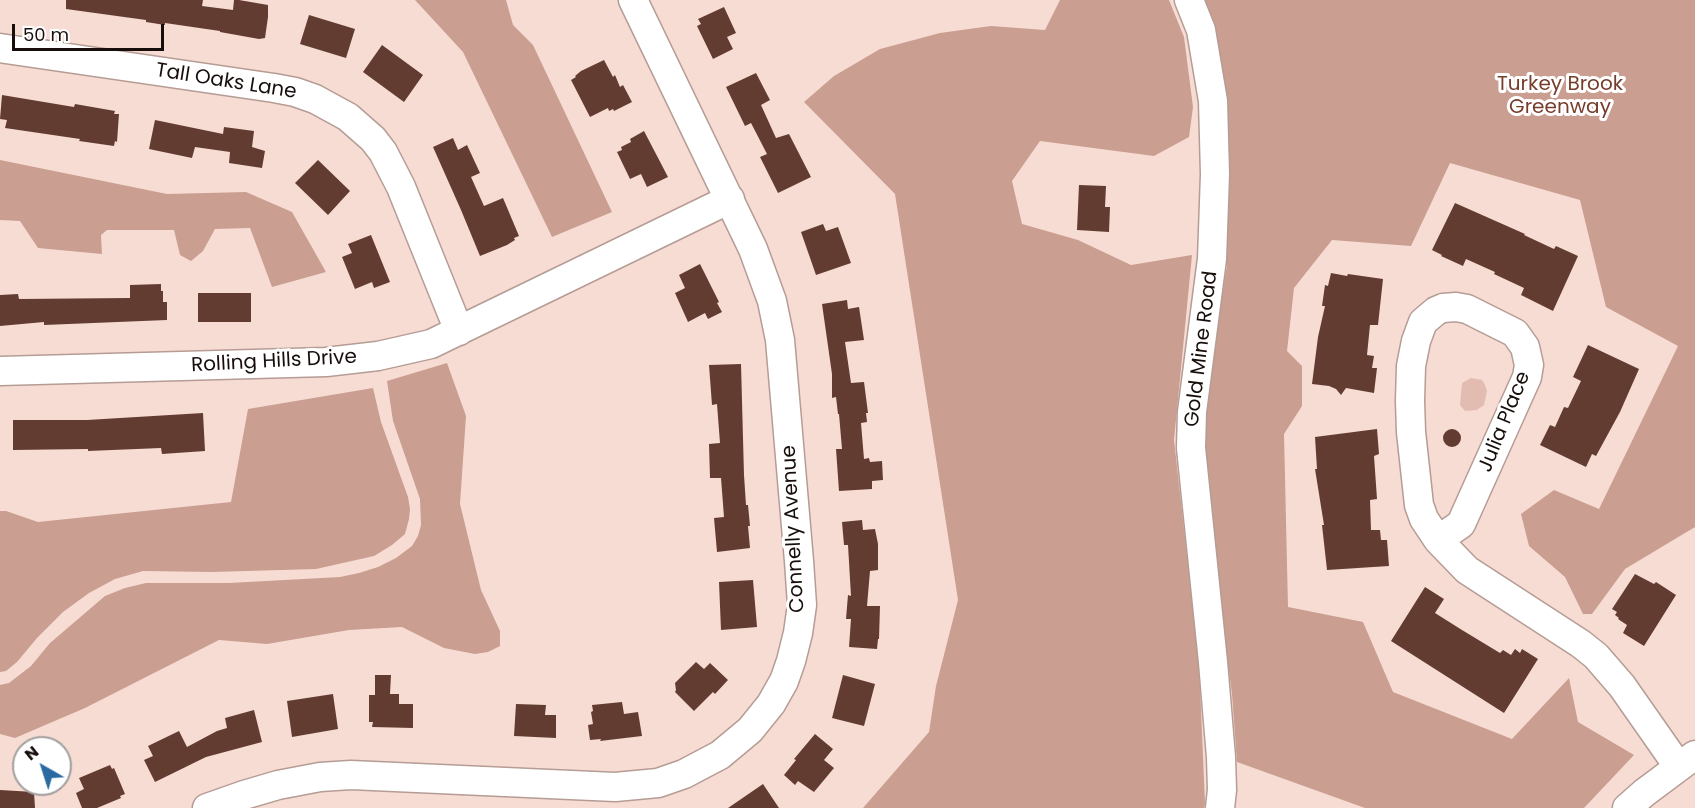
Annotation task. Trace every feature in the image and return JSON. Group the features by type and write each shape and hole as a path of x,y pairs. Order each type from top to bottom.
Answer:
{"street":[{"name":"Connelly Avenue","path":"207,808 278,786 320,777 351,775 571,786 615,787 658,783 698,768 720,755 750,730 771,704 784,681 795,647 802,605 780,340 772,301 763,274 730,199 633,0"},
{"name":"Gold Mine Road","path":"1189,0 1201,30 1213,100 1215,174 1212,259 1191,412 1191,448 1221,757 1220,808"},
{"name":"Tall Oaks Lane","path":"0,48 295,92 315,99 348,117 373,139 397,178 459,331"},
{"name":"Rolling Hills Drive","path":"0,371 326,362 378,356 431,344 730,199"},
{"name":"Julia Place","path":"1438,540 1461,524 1522,387 1529,365 1525,347 1515,333 1467,309 1456,307 1436,311 1423,322 1411,366 1411,432 1419,504 1424,519 1438,540 1467,570 1581,644 1600,660 1687,760"},
{"path":"1627,808 1687,760"}],"shaded area":[{"path":"1471,378 1482,380 1487,391 1484,405 1477,410 1465,411 1460,405 1462,383"}],"green space":[{"path":"415,0 506,0 513,25 533,45 612,212 552,237 463,52"},
{"path":"1060,0 1169,0 1184,37 1193,107 1189,137 1154,156 1040,141 1012,181 1022,224 1078,240 1131,265 1192,255 1174,440 1199,663 1204,808 863,808 929,732 936,686 958,600 895,194 804,102 834,76 880,49 940,33 991,26 1045,30"},
{"name":"Turkey Brook Greenway","path":"1201,0 1695,0 1695,527 1625,569 1592,614 1583,614 1565,577 1529,546 1521,514 1554,490 1599,509 1678,346 1606,307 1580,200 1450,163 1411,246 1332,240 1294,288 1287,351 1302,366 1302,406 1284,434 1288,607 1363,622 1393,692 1512,739 1569,678 1578,722 1634,755 1584,808 1365,808 1237,762 1232,694 1199,446 1227,265 1222,114"},
{"path":"0,160 167,194 246,192 292,212 326,272 272,287 250,228 215,229 203,251 191,261 180,255 174,230 107,230 101,235 102,254 38,248 20,221 0,220"},
{"path":"447,363 466,416 460,504 481,590 500,631 500,646 488,652 475,654 444,648 402,627 349,630 267,644 219,640 85,708 20,736 12,737 0,734 0,685 9,683 31,666 50,643 105,596 146,583 229,583 340,577 378,567 396,558 412,546 421,525 420,499 393,421 387,381"},
{"path":"373,388 381,422 408,497 410,509 405,534 392,545 374,556 316,569 143,571 115,579 89,593 63,612 17,662 6,671 0,672 0,511 38,522 231,502 248,409"}],"building":[{"path":"66,0 203,0 202,6 233,10 234,0 239,0 268,5 268,17 265,38 259,39 220,31 165,23 165,25 146,22 146,20 66,9"},
{"path":"724,7 736,33 727,37 733,49 713,59 697,26 701,24 698,19"},
{"path":"309,15 355,29 346,58 300,44"},
{"path":"382,45 423,75 404,102 363,72"},
{"path":"604,60 613,77 615,75 620,87 623,85 632,102 614,111 613,109 609,111 608,108 590,117 571,80 581,71"},
{"path":"756,73 770,100 761,105 776,138 789,134 811,177 778,193 760,157 767,154 751,123 745,126 726,87"},
{"path":"2,95 115,111 114,114 119,114 117,142 115,141 114,146 5,128 7,120 0,119"},
{"path":"155,120 223,134 224,127 254,131 252,147 265,151 262,168 229,163 230,152 195,147 192,158 149,149"},
{"path":"644,131 668,177 647,187 641,174 630,179 617,152 631,142 630,139"},
{"path":"453,138 458,150 467,145 480,173 471,177 484,206 503,198 519,236 507,245 480,256 433,147"},
{"path":"318,160 350,191 328,215 295,183"},
{"path":"1079,185 1106,186 1105,207 1110,207 1109,232 1077,230"},
{"path":"1455,203 1554,249 1556,246 1578,256 1553,311 1521,295 1524,288 1494,274 1495,272 1466,259 1463,266 1432,250"},
{"path":"823,224 826,231 838,227 851,263 816,275 801,232"},
{"path":"371,235 390,282 374,288 372,282 355,289 342,257 352,253 348,244"},
{"path":"700,264 722,312 708,319 705,313 688,322 675,293 685,288 679,275"},
{"path":"1331,273 1383,279 1378,325 1370,325 1367,355 1374,356 1372,368 1377,368 1374,393 1346,388 1341,395 1329,386 1312,384 1318,337 1325,306 1322,306 1325,285 1328,286"},
{"path":"161,284 163,302 167,302 167,320 44,325 44,322 0,326 0,295 18,294 19,299 130,298 130,285"},
{"path":"198,293 251,293 251,322 198,322"},
{"path":"847,300 848,309 859,307 864,340 845,342 851,383 864,382 868,413 866,413 867,422 861,423 864,459 869,458 870,462 882,461 883,480 872,481 872,489 839,491 836,449 842,449 839,414 836,397 832,398 832,374 822,304"},
{"path":"1588,345 1639,369 1620,412 1596,456 1592,454 1586,467 1540,445 1550,425 1555,427 1564,407 1568,408 1581,381 1573,377"},
{"path":"741,364 744,475 750,526 748,526 750,548 717,552 714,518 724,517 721,478 710,478 709,444 720,443 717,404 712,405 709,365"},
{"path":"203,413 205,451 162,454 161,448 88,451 88,449 13,450 13,420 87,420"},
{"path":"1377,429 1379,454 1374,456 1377,499 1370,500 1371,530 1380,530 1381,540 1387,540 1389,566 1327,570 1322,525 1324,525 1315,469 1317,469 1315,437"},
{"path":"1452,429 1458,432 1461,438 1458,444 1452,447 1446,444 1443,438 1446,432"},
{"path":"862,520 863,530 875,529 878,544 878,570 870,571 867,606 880,606 877,649 849,647 851,619 846,619 848,595 851,596 848,545 844,545 842,522"},
{"path":"1635,574 1654,584 1656,582 1676,595 1644,646 1623,633 1627,625 1618,619 1615,615 1617,612 1612,609"},
{"path":"753,580 757,627 721,630 719,582"},
{"path":"1425,587 1444,599 1435,613 1500,653 1503,650 1511,655 1515,649 1520,653 1522,649 1538,659 1504,713 1391,641"},
{"path":"696,662 704,669 710,663 728,680 694,711 675,692 675,683"},
{"path":"375,675 391,675 390,694 399,694 399,704 413,704 413,728 372,727 373,722 369,722 369,695 375,695"},
{"path":"843,675 875,684 864,726 832,718"},
{"path":"333,694 338,729 292,737 287,701"},
{"path":"622,702 624,714 638,712 642,736 590,740 588,725 593,724 592,705"},
{"path":"516,704 546,705 545,715 556,715 556,738 514,736"},
{"path":"254,710 262,742 206,757 155,782 144,760 153,756 148,746 179,731 187,747 227,728 225,718"},
{"path":"815,734 833,749 824,760 834,768 814,792 798,781 795,785 784,775"},
{"path":"110,765 112,769 114,768 125,794 97,808 82,808 76,793 84,789 79,778"},
{"path":"763,784 779,808 728,808"},
{"path":"0,790 12,791 12,796 34,796 35,808 0,808"}]}
